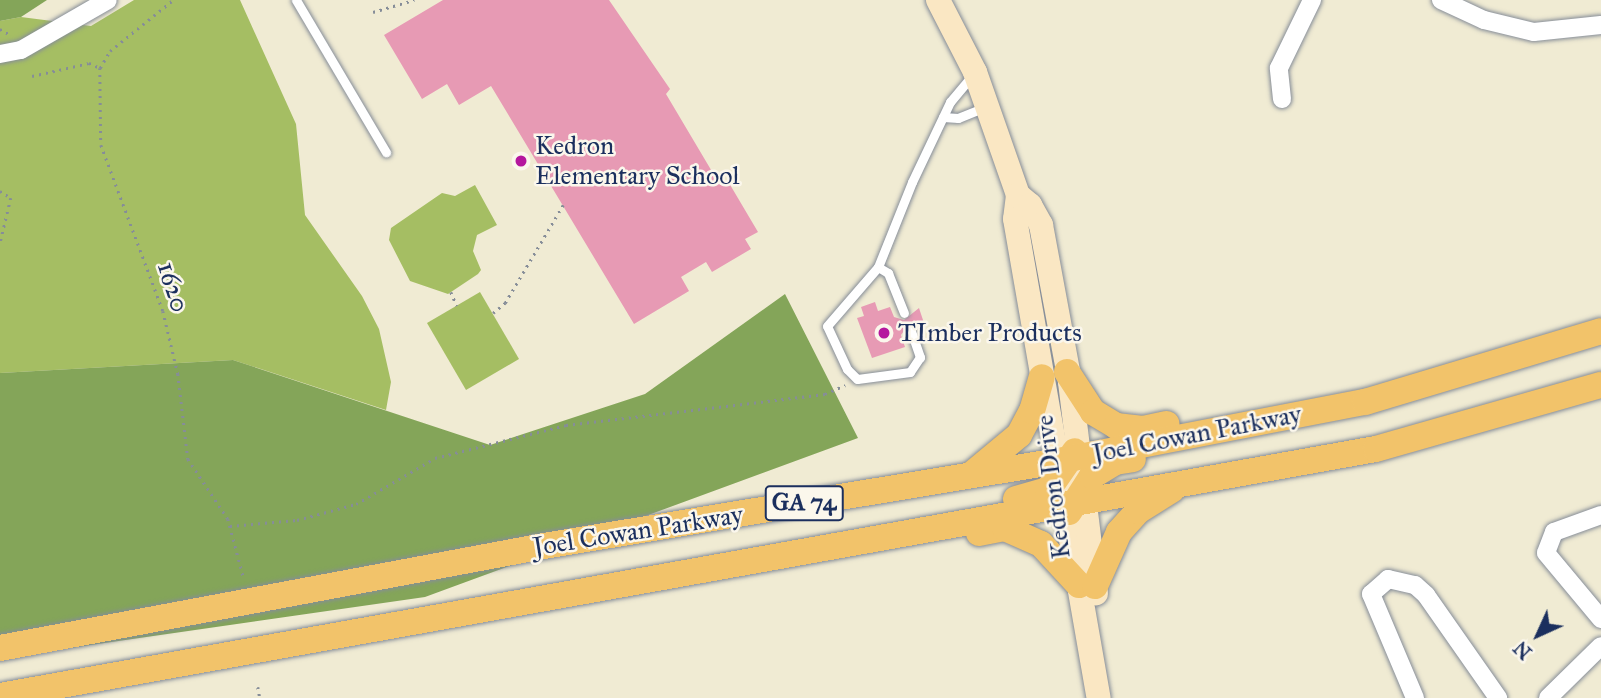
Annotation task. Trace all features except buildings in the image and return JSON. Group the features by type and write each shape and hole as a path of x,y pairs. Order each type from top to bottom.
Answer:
{"main road":[{"name":"Joel Cowan Parkway","path":"0,648 544,546 1069,459 1364,402 1601,331"},
{"path":"970,475 1018,435 1055,374 1093,412 1116,426 1143,429 1316,396 1364,402"},
{"name":"Joel Cowan Parkway","path":"0,696 1376,449 1601,385"},
{"path":"1075,503 1092,476 1115,462 1329,419 1364,402"},
{"path":"785,557 830,536 870,525 1023,498 1048,490 1069,459"},
{"path":"818,551 866,554 1004,528 1041,544 1087,586 1119,532 1138,511 1183,483"}],"street":[{"path":"0,54 21,50 108,0"},
{"name":"Kedron Drive","path":"938,0 975,72 1017,195 1015,219 1055,374 1069,459 1099,698"},
{"path":"1282,99 1279,68 1312,0"},
{"path":"1441,0 1483,20 1534,32 1601,25"},
{"path":"1601,515 1554,532 1546,553 1601,619"},
{"path":"1415,698 1371,594 1388,579 1415,586 1426,595 1498,698"},
{"name":"Kedron Drive","path":"1087,586 1110,698"},
{"path":"1548,698 1601,646"}],"lane":[{"path":"296,0 386,152"},
{"path":"911,331 920,357 910,372 857,379 847,369 827,326 878,267 943,117 975,72"},
{"path":"943,117 958,118 988,106"},
{"path":"878,267 888,273 904,313"}],"path":[{"path":"32,76 89,63 100,68 110,51 173,0"},
{"path":"373,12 414,0"},
{"name":"1620","path":"100,68 101,145 163,311 177,374 188,459 230,526 244,579"},
{"path":"0,191 11,198 0,244"},
{"path":"493,313 505,303 563,205"},
{"path":"451,292 457,306"},
{"path":"230,526 297,520 356,504 435,458 566,425 825,394 857,379"},
{"path":"258,687 260,698"}],"green space":[{"path":"0,0 47,0 21,17 0,21"},
{"path":"134,0 240,0 296,124 305,215 362,296 379,329 391,382 386,410 233,360 0,373 0,21 21,17 91,26"},
{"path":"475,185 497,225 477,235 473,251 481,270 448,294 410,281 389,240 391,228 442,193 455,196"},
{"path":"480,292 519,359 466,390 427,323"},
{"path":"785,294 858,438 425,597 0,658 0,373 233,360 490,445 645,394"}],"place":[{"name":"Kedron Elementary School","path":"521,161"},
{"name":"TImber Products","path":"884,333"}]}
